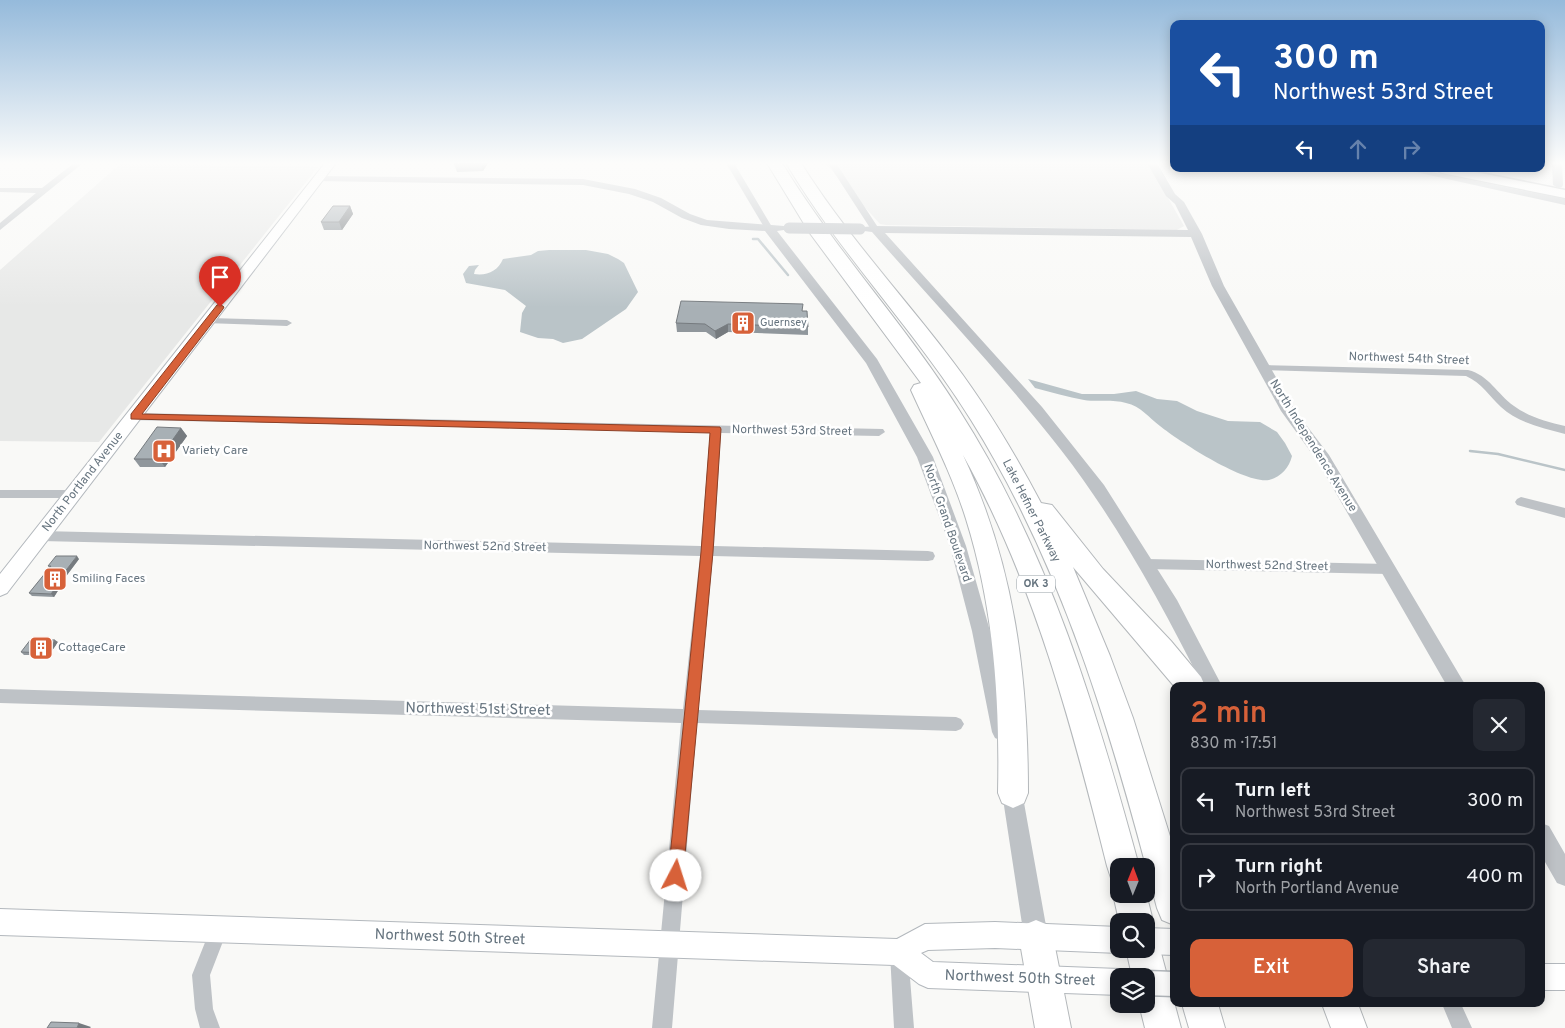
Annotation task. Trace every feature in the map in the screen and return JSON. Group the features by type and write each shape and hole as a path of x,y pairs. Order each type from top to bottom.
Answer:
{"highway":[{"name":"Lake Hefner Parkway","path":"802,211 824,243 921,368 968,442 992,487 1030,570 1070,676 1096,760 1121,858"},
{"name":"Lake Hefner Parkway","path":"823,211 877,282 936,353 983,422 1009,466 1058,564 1104,676 1137,774 1170,894"},
{"name":"OK 3","path":"825,211 828,218"},
{"path":"891,328 960,472 978,519 991,567 1000,606 1006,654 1014,745 1013,792"},
{"path":"1009,466 1094,576 1161,649 1187,682"},
{"path":"1036,937 1053,1028"},
{"path":"1145,958 1163,1028"},
{"path":"1201,1007 1207,1028"},
{"path":"1341,1007 1349,1028"}],"main road":[{"name":"North Portland Avenue","path":"0,588 293,211"},
{"name":"Northwest 50th Street","path":"0,922 218,931 899,952 928,975 1107,982"},
{"path":"899,952 925,937 995,935 1110,940"},
{"path":"1155,941 1170,942"},
{"path":"1545,977 1565,977"},
{"path":"1155,983 1170,984"}],"street":[{"path":"0,227 20,211"},
{"path":"677,211 705,223 729,226 1196,234"},
{"name":"North Grand Boulevard","path":"758,211 768,227 831,306 872,362 925,457 958,546 981,632 1013,792 1036,937"},
{"path":"857,211 867,229 1037,410 1068,447 1098,488 1171,605 1211,682"},
{"name":"North Independence Avenue","path":"1183,211 1196,234 1218,286 1293,419 1324,459 1455,682"},
{"path":"209,321 287,322"},
{"name":"Northwest 54th Street","path":"1264,368 1468,373 1483,380 1503,403 1515,412 1565,430"},
{"name":"Northwest 53rd Street","path":"134,417 879,432"},
{"path":"662,1028 690,715 707,552 716,429"},
{"path":"0,494 74,494"},
{"path":"1520,502 1565,512"},
{"name":"Northwest 52nd Street","path":"41,536 928,556"},
{"name":"Northwest 52nd Street","path":"1146,564 1388,569"},
{"name":"Northwest 51st Street","path":"0,696 956,724"},
{"path":"1545,841 1565,875"},
{"path":"210,1028 204,1009 201,975 218,931"},
{"path":"899,952 904,1028"},
{"path":"1452,1007 1462,1028"}],"shaded area":[{"path":"67,211 283,211 99,442 0,441 0,270"},
{"path":"868,211 1175,211 1184,226 1177,230 880,224"},
{"path":"549,250 586,250 608,254 624,263 638,292 626,309 582,339 563,343 520,332 522,313 526,306 505,290 466,283 463,274 469,266 479,265 474,274 483,274 495,270 503,259"},
{"path":"1028,379 1082,394 1114,394 1136,391 1157,399 1177,401 1197,411 1228,421 1260,422 1277,432 1292,456 1287,468 1273,479 1258,479 1245,476 1197,451 1169,433 1140,409 1116,401 1084,400 1035,388"}],"building":[{"path":"329,211 347,211 339,222 321,222"},
{"name":"Guernsey","path":"681,301 803,304 802,311 807,311 808,327 728,324 715,331 705,324 676,323"},
{"path":"157,427 181,428 159,459 134,459"},
{"name":"Smiling Faces","path":"56,556 77,556 54,586 57,586 51,594 29,593 51,566 48,566"},
{"name":"CottageCare","path":"31,639 55,640 46,653 21,652"},
{"path":"51,1022 79,1023 77,1028 47,1028"}],"waterway":[{"path":"753,239 758,239 788,275"},
{"path":"1470,451 1498,454 1565,470"}],"place":[{"name":"Guernsey","path":"743,323"},
{"name":"Variety Care","path":"164,451"},
{"name":"Smiling Faces","path":"55,579"},
{"name":"CottageCare","path":"41,648"}],"route":[{"path":"220,307 134,417 716,429 707,552 692,690 676,876"}]}
